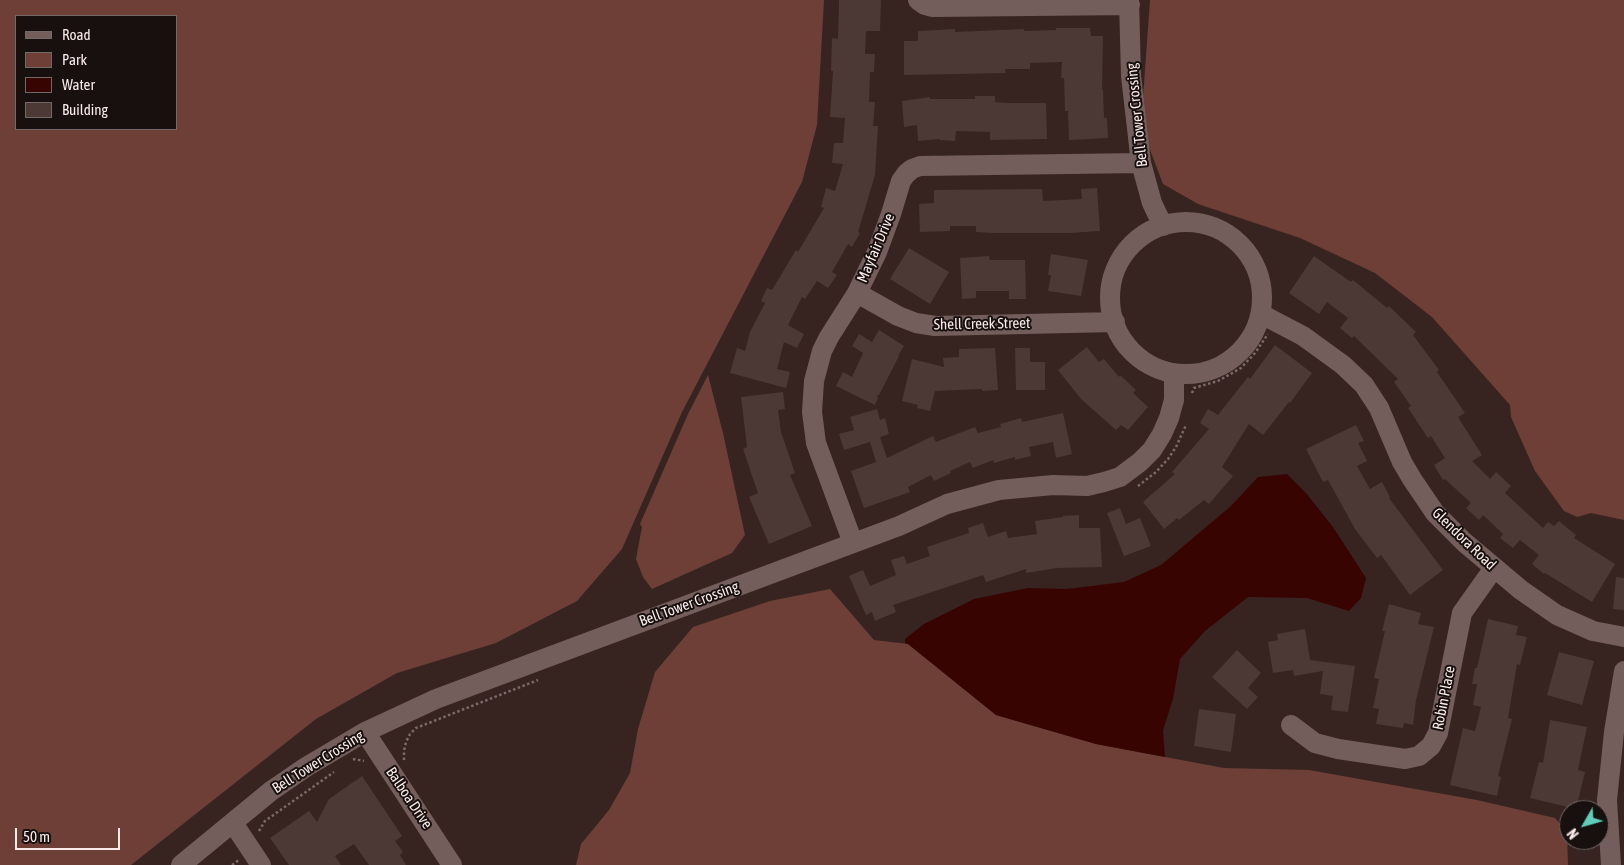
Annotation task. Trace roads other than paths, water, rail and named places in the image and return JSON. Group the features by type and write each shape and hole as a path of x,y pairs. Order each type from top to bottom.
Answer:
{"street":[{"path":"918,0 932,8 1130,3"},
{"name":"Bell Tower Crossing","path":"1130,3 1131,76 1141,163 1152,203 1163,226"},
{"name":"Mayfair Drive","path":"853,543 816,443 812,404 814,381 822,351 829,336 857,293 877,252 901,181 912,169 920,166 1141,163"},
{"path":"1183,222 1207,225 1224,232 1246,250 1258,271 1269,317 1256,329 1235,357 1212,369 1194,374 1174,373 1150,365 1140,358 1123,340 1114,322 1110,305 1110,292 1116,268 1125,252 1148,232 1163,226 1183,222"},
{"name":"Shell Creek Street","path":"857,293 898,316 916,323 935,326 1114,322"},
{"name":"Glendora Road","path":"1269,317 1325,351 1356,376 1364,385 1379,408 1402,462 1435,513 1449,528 1521,590 1556,615 1593,631 1624,637"},
{"name":"Bell Tower Crossing","path":"181,865 271,791 306,767 365,732 436,699 899,526 947,504 1017,487 1087,486 1120,476 1140,462 1152,450 1162,434 1174,400 1174,373"},
{"name":"Robin Place","path":"1291,725 1316,743 1338,749 1405,759 1419,756 1431,746 1438,733 1462,613 1494,568"},
{"path":"1611,865 1607,800 1614,732 1624,671"},
{"name":"Balboa Drive","path":"365,732 452,865"},
{"path":"233,823 257,858"}],"water":[{"path":"1287,474 1306,493 1333,527 1366,578 1361,598 1349,611 1307,598 1248,597 1205,631 1180,659 1173,699 1163,730 1165,757 1096,744 996,715 905,643 905,639 924,624 974,599 1028,588 1067,589 1124,582 1161,565 1231,506 1258,477"}]}
